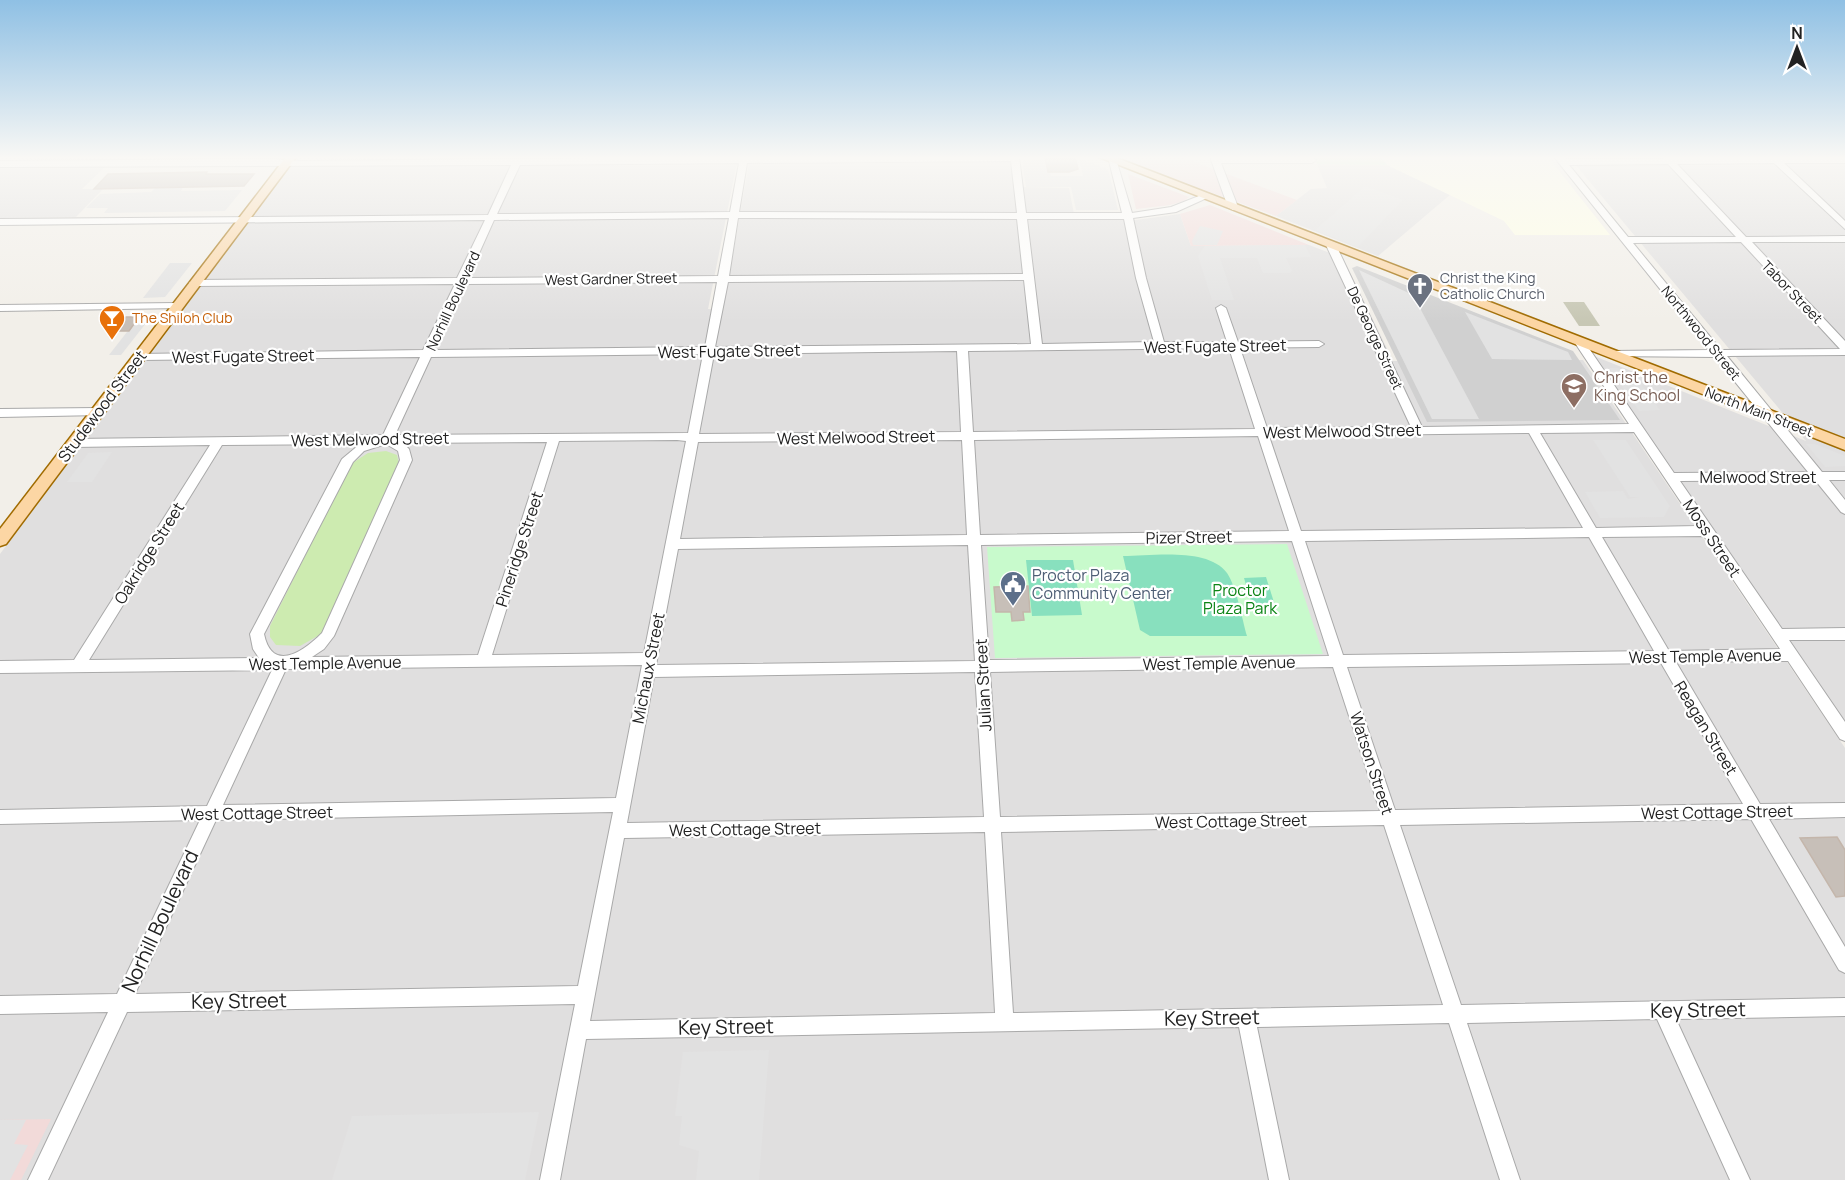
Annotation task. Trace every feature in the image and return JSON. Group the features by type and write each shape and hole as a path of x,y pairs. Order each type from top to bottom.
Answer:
{"main road":[{"name":"Studewood Street","path":"0,540 248,212"},
{"name":"North Main Street","path":"1246,212 1845,445"}],"street":[{"name":"Norhill Boulevard","path":"387,439 429,354 493,212"},
{"path":"1021,212 1037,348"},
{"path":"1127,212 1141,278 1160,346"},
{"path":"0,222 491,216 1128,216 1158,212"},
{"name":"Northwood Street","path":"1603,212 1845,509"},
{"name":"Tabor Street","path":"1717,212 1845,347"},
{"path":"1830,212 1845,226"},
{"name":"Michaux Street","path":"550,1180 723,278 733,215"},
{"path":"1626,240 1845,239"},
{"name":"De George Street","path":"1331,245 1418,430"},
{"name":"West Gardner Street","path":"194,283 1028,277"},
{"path":"0,308 177,306"},
{"name":"Watson Street","path":"1221,308 1510,1180"},
{"name":"Moss Street","path":"1580,343 1845,734"},
{"name":"West Fugate Street","path":"139,357 1319,344"},
{"name":"Julian Street","path":"962,349 1005,1022"},
{"path":"1611,354 1845,352"},
{"path":"0,413 97,412"},
{"name":"West Melwood Street","path":"74,443 554,437 721,439 1638,428"},
{"name":"Reagan Street","path":"1532,429 1845,964"},
{"name":"Pineridge Street","path":"483,661 554,437"},
{"path":"387,439 403,449 406,460 327,636 307,655 282,663 268,659 261,652 257,644 257,634 348,459 360,448 387,439"},
{"name":"Oakridge Street","path":"78,666 219,441"},
{"name":"Melwood Street","path":"1671,477 1845,476"},
{"name":"Pizer Street","path":"671,544 1707,531"},
{"path":"1778,635 1845,634"},
{"name":"West Temple Avenue","path":"0,667 483,661 648,665 982,667 1791,655"},
{"name":"Norhill Boulevard","path":"38,1180 282,663"},
{"name":"West Cottage Street","path":"0,817 622,805"},
{"name":"West Cottage Street","path":"618,831 1845,810"},
{"name":"Key Street","path":"0,1005 587,995"},
{"name":"Key Street","path":"579,1030 1845,1007"},
{"path":"1662,1010 1740,1180"},
{"path":"1246,1018 1279,1180"}],"shaded area":[{"path":"0,212 81,212 76,217 0,218"},
{"path":"105,212 160,212 104,213"},
{"path":"256,212 727,212 708,309 723,310 740,212 1074,212 1075,219 1136,220 1180,214 1191,246 1309,245 1343,258 1393,361 1583,360 1845,748 1845,1180 0,1180 0,554"},
{"path":"1227,212 1309,245 1191,246 1180,214"},
{"path":"1265,212 1281,212 1276,216"},
{"path":"1281,212 1430,212 1378,256 1276,216"},
{"path":"1335,212 1391,212 1358,247 1315,230"},
{"path":"1485,212 1592,212 1610,235 1515,235 1504,221"},
{"path":"1615,212 1845,212 1845,724 1594,356 1806,441"},
{"path":"1200,226 1223,231 1217,245 1193,245 1192,241"},
{"path":"1305,245 1311,257 1286,258 1292,271 1290,273 1263,273 1257,258 1220,258 1234,300 1212,300 1198,256 1205,246"},
{"path":"170,263 192,263 165,297 143,298"},
{"name":"Christ the King Catholic Church","path":"1357,266 1573,351 1620,420 1427,422 1352,268"},
{"path":"1359,270 1413,295 1479,419 1432,419"},
{"path":"1563,302 1584,302 1600,326 1579,326"},
{"path":"1465,312 1568,352 1572,360 1492,359"},
{"path":"134,323 146,323 121,355 109,355"},
{"path":"1609,368 1618,368 1659,384 1642,385 1660,410 1639,411"},
{"path":"1593,440 1626,440 1670,506 1664,517 1600,518 1585,492 1623,491 1628,499 1640,497 1630,497"},
{"path":"1806,444 1815,444 1845,456 1845,466 1825,467"},
{"path":"112,452 92,482 67,482 88,453"},
{"path":"769,1050 759,1180 696,1180 699,1151 679,1145 682,1116 675,1116 683,1052"},
{"path":"539,1112 525,1180 332,1180 352,1116"},
{"path":"51,1119 21,1180 0,1180 0,1120"},
{"path":"0,1120 26,1120 14,1144 28,1145 10,1180 0,1180"}],"green space":[{"path":"386,451 397,455 399,464 323,633 300,646 276,645 270,637 270,626 351,464 368,453"},
{"name":"Proctor Plaza Park","path":"1287,544 1323,654 995,658 987,547"},
{"path":"1123,556 1193,556 1207,559 1218,565 1227,573 1234,587 1247,636 1150,636 1140,630"},
{"path":"1026,560 1073,560 1082,615 1032,616"},
{"path":"1266,577 1278,615 1255,615 1244,578"}],"building":[{"path":"126,317 139,317 129,331 115,331"},
{"name":"Proctor Plaza Community Center","path":"1028,586 1030,612 1023,612 1024,620 1012,621 1011,612 996,612 994,587"},
{"path":"1837,837 1845,850 1845,896 1836,897 1800,838"}],"place":[{"name":"Christ the King Catholic Church","path":"1420,309"},
{"name":"The Shiloh Club","path":"112,341"},
{"name":"Christ the King School","path":"1574,409"},
{"name":"Proctor Plaza Community Center","path":"1013,607"}]}
